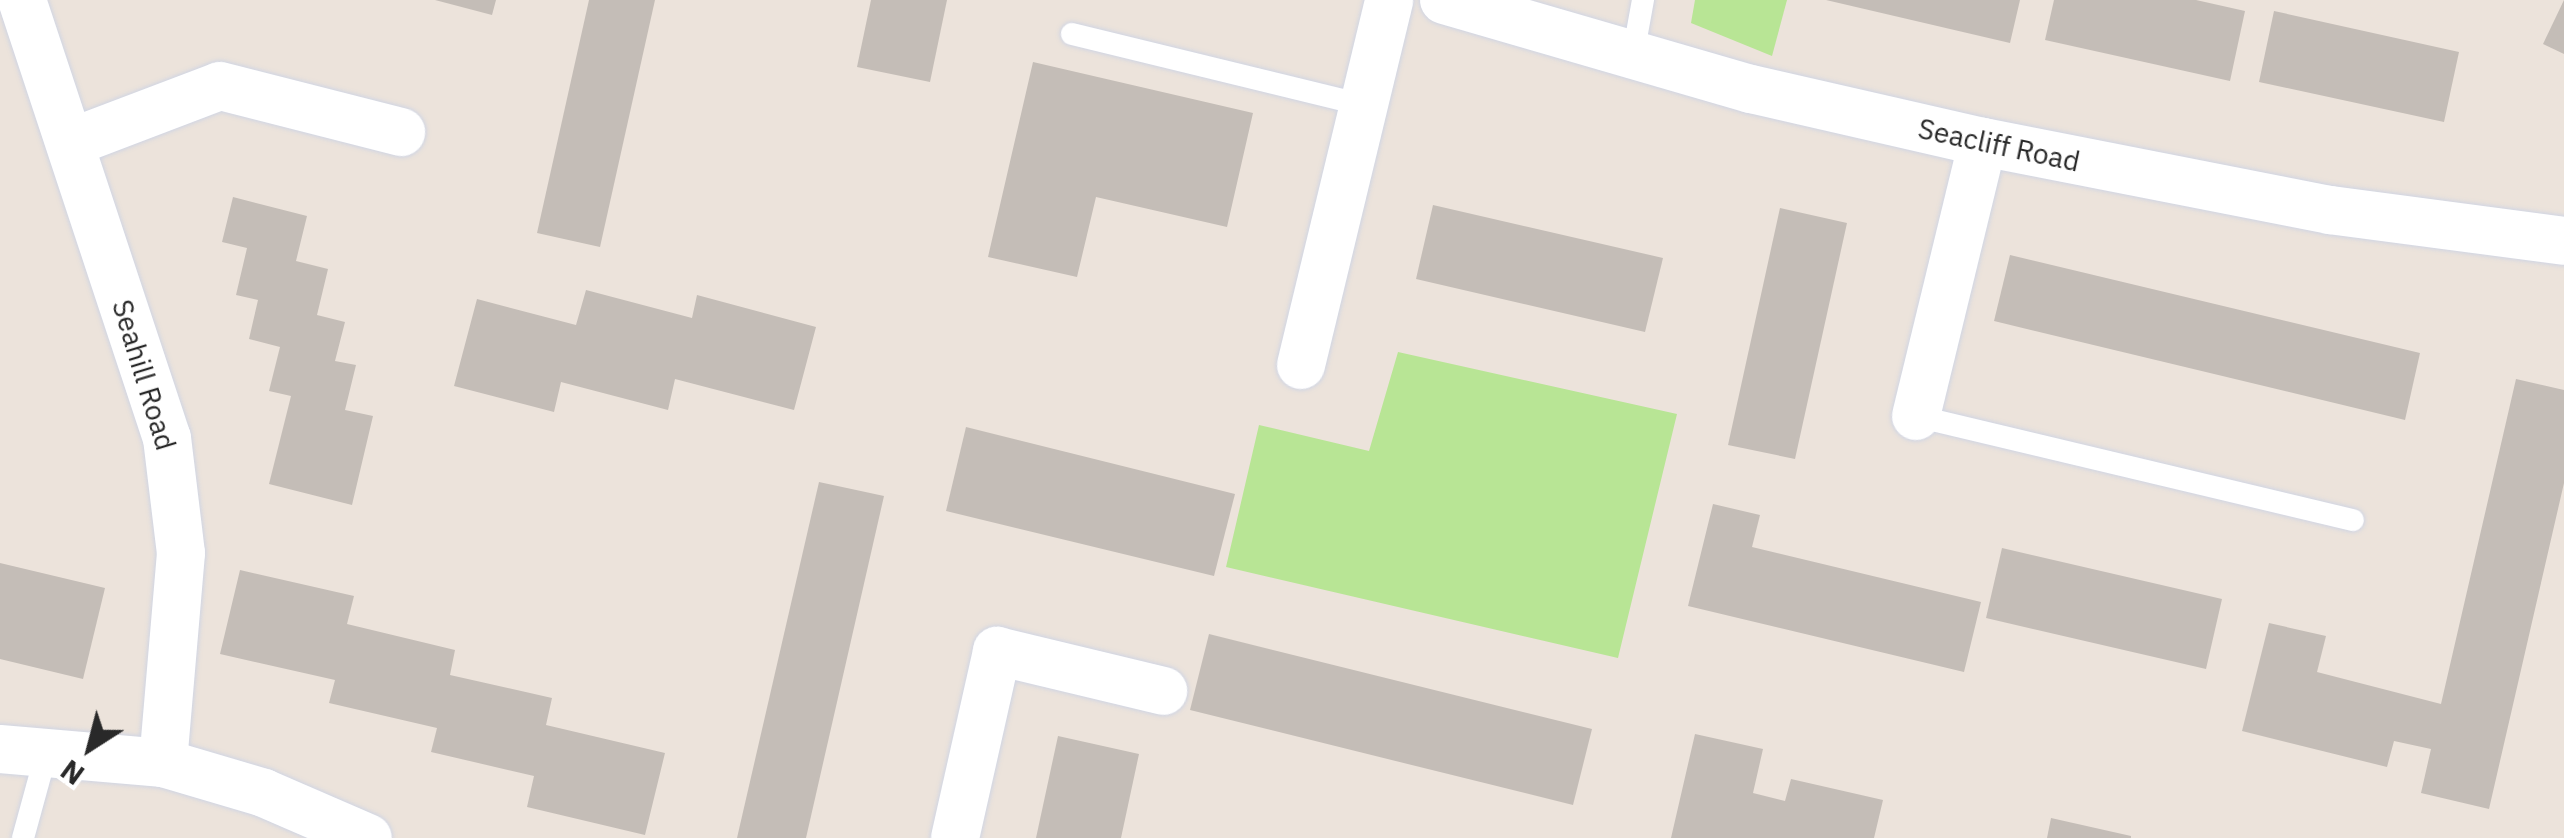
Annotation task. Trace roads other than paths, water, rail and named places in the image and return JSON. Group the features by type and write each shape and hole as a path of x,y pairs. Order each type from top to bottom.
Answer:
{"street":[{"name":"Seahill Road","path":"22,0 167,438 181,553 163,763"},
{"path":"1301,365 1389,0"},
{"name":"Seacliff Road","path":"1444,0 1750,89 1983,142 2330,210 2564,242"},
{"path":"70,143 220,86 402,132"},
{"path":"1916,416 1983,142"},
{"path":"955,838 997,651 1163,690"},
{"path":"0,748 47,749 163,763 264,793 368,838"}],"lane":[{"path":"1633,54 1643,0"},
{"path":"1072,34 1364,105"},
{"path":"1916,416 2353,520"},
{"path":"22,838 47,749"}]}
